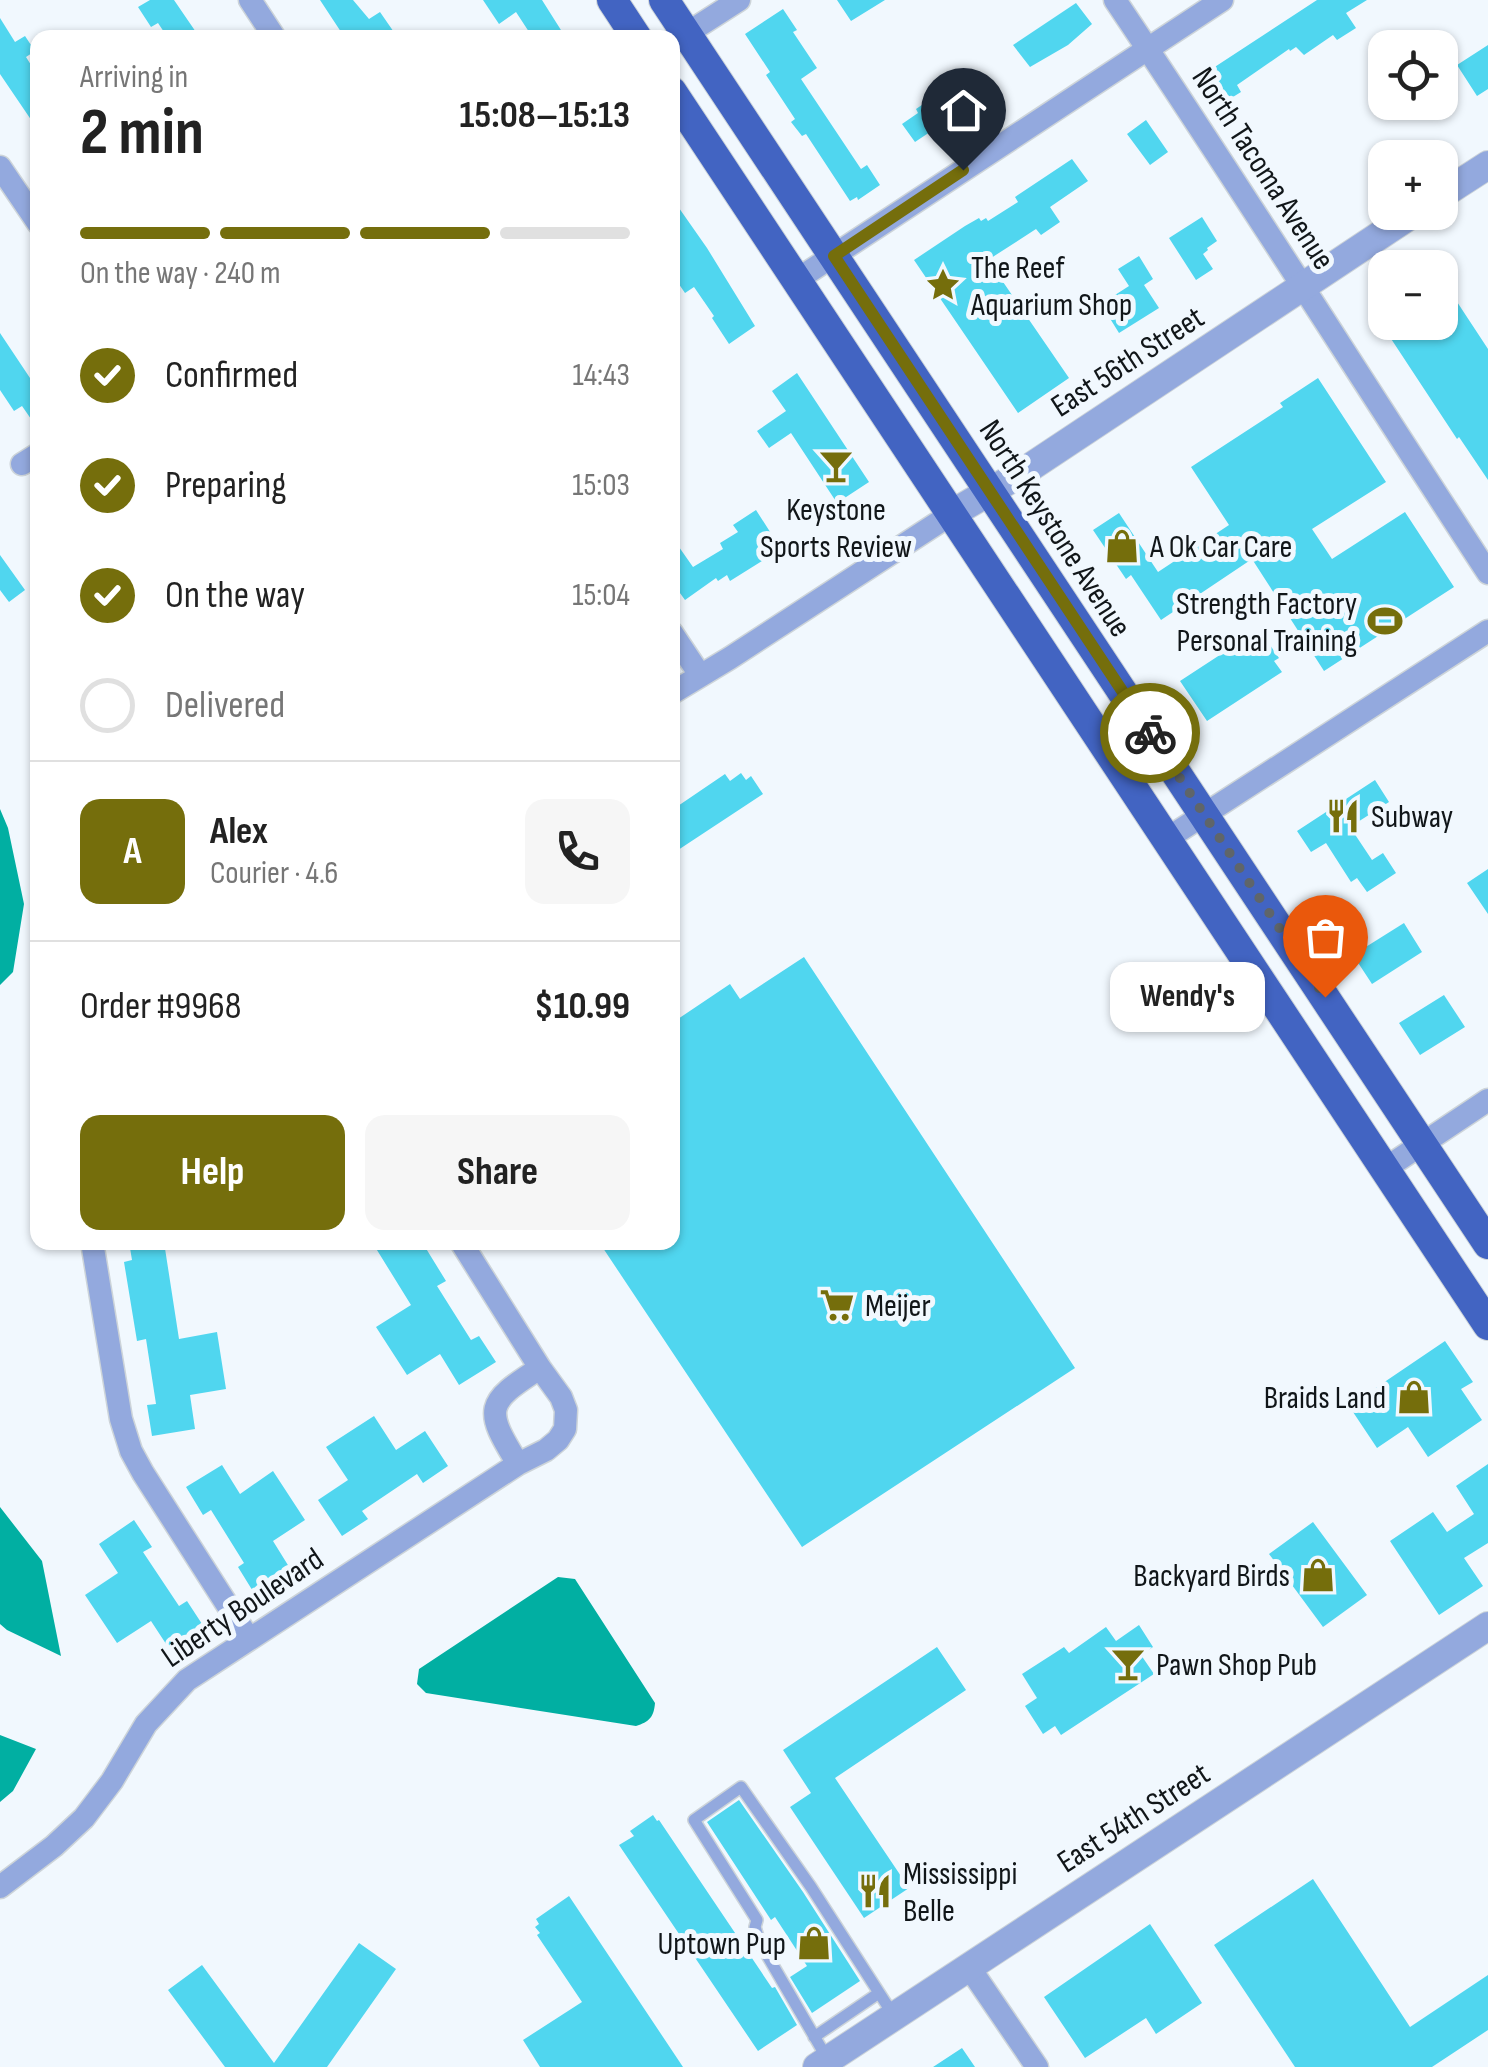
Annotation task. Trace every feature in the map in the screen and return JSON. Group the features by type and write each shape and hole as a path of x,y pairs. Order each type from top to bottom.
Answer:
{"main road":[{"path":"612,0 632,30"},
{"name":"North Keystone Avenue","path":"664,0 676,30"},
{"name":"North Keystone Avenue","path":"680,39 834,256 1488,1244"},
{"path":"680,104 1488,1325"}],"street":[{"path":"250,0 270,30"},
{"path":"680,39 739,0"},
{"name":"North Tacoma Avenue","path":"1115,0 1488,572"},
{"path":"798,280 1222,0"},
{"path":"1458,184 1488,164"},
{"path":"0,167 30,212"},
{"name":"East 56th Street","path":"680,688 952,512 990,492 1388,230"},
{"path":"1168,838 1488,631"},
{"path":"680,645 700,674"},
{"path":"1386,1168 1488,1100"},
{"path":"93,1250 126,1441 142,1474 249,1638"},
{"name":"Liberty Boulevard","path":"0,1887 84,1818 112,1781 146,1724 165,1700 202,1668 554,1444 565,1429 564,1404 466,1250"},
{"path":"518,1464 498,1432 497,1405 508,1389 540,1368"},
{"name":"East 54th Street","path":"820,2055 887,2004 970,1967 1488,1626"},
{"path":"970,1967 1037,2067"}],"lane":[{"path":"820,2055 760,1944 757,1920 694,1820 742,1787 887,2004"}],"shaded area":[{"path":"0,809 8,828 24,904 13,972 0,985"},
{"path":"0,1507 42,1561 61,1656 0,1624"},
{"path":"558,1577 575,1579 655,1703 647,1721 636,1726 426,1693 417,1684 419,1669"},
{"path":"0,1735 36,1749 13,1791 0,1802"}],"building":[{"path":"150,0 174,0 195,30 163,30 158,23 151,27 138,7"},
{"path":"320,0 353,0 369,19 380,12 392,30 340,30"},
{"path":"483,0 542,0 561,30 528,30 516,12 499,24"},
{"path":"837,0 885,0 851,21"},
{"path":"1317,0 1367,0 1346,13 1356,28 1337,40 1333,35 1304,55 1296,47 1289,49 1237,85 1241,92 1220,105 1204,74"},
{"path":"1076,3 1092,24 1068,45 1030,67 1013,45"},
{"path":"783,9 817,68 801,79 861,169 867,165 880,185 858,200 857,197 850,201 806,134 802,136 791,122 795,119 745,34"},
{"path":"0,18 15,42 25,36 30,44 30,54 26,57 30,63 30,118 0,74"},
{"path":"1488,45 1488,89 1477,96 1458,64"},
{"path":"963,77 980,103 915,142 902,124 918,113 916,109"},
{"path":"1146,120 1168,152 1150,165 1127,134"},
{"path":"1072,159 1088,181 1050,207 1060,222 1041,235 1036,229 988,260 1069,378 1018,413 914,260 979,218 988,221 1018,202 1015,197"},
{"path":"680,209 755,326 729,344 694,287 685,293 680,286"},
{"path":"1202,217 1217,241 1203,254 1213,269 1196,280 1169,238"},
{"path":"1139,256 1153,279 1144,285 1159,308 1119,333 1101,304 1129,286 1118,269"},
{"path":"1458,303 1488,349 1488,480 1392,340 1458,340"},
{"path":"0,333 30,378 30,418 22,406 14,411 0,390"},
{"path":"797,373 869,482 837,503 791,433 769,448 757,431 786,411 772,391"},
{"path":"1318,378 1386,482 1312,529 1332,559 1405,512 1454,587 1324,671 1252,559 1161,620 1131,575 1126,579 1093,530 1119,513 1158,572 1229,525 1191,467 1283,407 1280,403"},
{"path":"756,510 781,549 730,581 727,575 718,581 716,578 685,600 680,593 680,548 693,567 723,549 720,543 738,532 733,525"},
{"path":"0,555 25,590 9,602 0,590"},
{"path":"1255,632 1265,648 1270,645 1279,658 1274,661 1282,672 1207,721 1180,681"},
{"path":"741,773 746,780 751,776 763,794 680,849 680,805 725,774 730,781"},
{"path":"1375,780 1389,802 1350,827 1372,860 1383,853 1396,873 1367,892 1357,878 1351,882 1326,843 1311,852 1297,831"},
{"path":"1488,869 1488,914 1467,883"},
{"path":"1404,923 1422,952 1372,984 1353,955"},
{"name":"Meijer","path":"804,957 1075,1368 802,1547 604,1250 680,1250 680,1018 730,984 740,999"},
{"path":"1444,995 1465,1027 1420,1055 1399,1023"},
{"path":"130,1250 165,1250 179,1339 217,1332 226,1389 190,1395 195,1429 152,1436 147,1405 156,1404 146,1339 137,1341 124,1262 132,1260"},
{"path":"377,1250 427,1250 446,1281 437,1286 471,1340 479,1336 496,1362 459,1385 440,1354 407,1375 376,1327 411,1305"},
{"name":"Braids Land","path":"1445,1341 1473,1382 1461,1389 1482,1420 1428,1457 1408,1427 1377,1448 1349,1406"},
{"path":"374,1416 396,1450 425,1431 448,1466 423,1483 417,1474 362,1511 368,1519 342,1536 318,1500 348,1480 326,1447"},
{"path":"1488,1464 1488,1543 1464,1558 1483,1586 1439,1615 1390,1541 1433,1512 1447,1532 1474,1514 1456,1486"},
{"path":"222,1465 240,1494 273,1471 305,1520 273,1541 291,1570 254,1593 238,1567 244,1563 211,1510 203,1515 186,1487"},
{"path":"134,1520 152,1547 143,1552 179,1606 187,1601 204,1627 170,1650 151,1621 117,1643 85,1595 118,1573 99,1544"},
{"name":"Backyard Birds","path":"1313,1522 1367,1595 1323,1627 1269,1554"},
{"path":"1139,1625 1153,1647 1141,1655 1154,1674 1061,1735 1055,1726 1043,1734 1025,1706 1037,1698 1022,1674 1064,1647 1069,1653 1106,1627 1116,1641"},
{"path":"937,1647 966,1690 835,1778 909,1888 864,1918 790,1807 811,1793 783,1750"},
{"path":"739,1800 860,1981 812,2013 790,1977 807,1966 775,1917 771,1920 707,1822"},
{"path":"653,1815 772,1988 775,1987 797,2025 758,2051 619,1845 634,1836 630,1831"},
{"path":"1313,1879 1410,2027 1488,1975 1488,2030 1432,2067 1295,2067 1214,1945"},
{"path":"569,1896 683,2067 540,2067 523,2040 582,2002 535,1927 539,1924 536,1919"},
{"path":"1150,1924 1202,2003 1156,2034 1146,2018 1085,2058 1044,1997"},
{"path":"359,1943 396,1969 327,2067 225,2067 168,1990 202,1965 274,2063"},
{"path":"962,2048 975,2067 933,2067"}],"way so far":[{"path":"1150,733 1325,997"}],"place":[{"name":"The Reef Aquarium Shop","path":"943,285"},
{"name":"Keystone Sports Review","path":"836,466"},
{"name":"A Ok Car Care","path":"1122,546"},
{"name":"Strength Factory Personal Training","path":"1385,621"},
{"name":"Subway","path":"1343,816"},
{"name":"Wendy's","path":"1325,997"},
{"name":"Meijer","path":"837,1305"},
{"name":"Braids Land","path":"1414,1397"},
{"name":"Backyard Birds","path":"1318,1575"},
{"name":"Pawn Shop Pub","path":"1128,1664"},
{"name":"Mississippi Belle","path":"875,1891"},
{"name":"Uptown Pup","path":"814,1943"}],"route":[{"path":"963,170 834,256 1150,733"}]}
